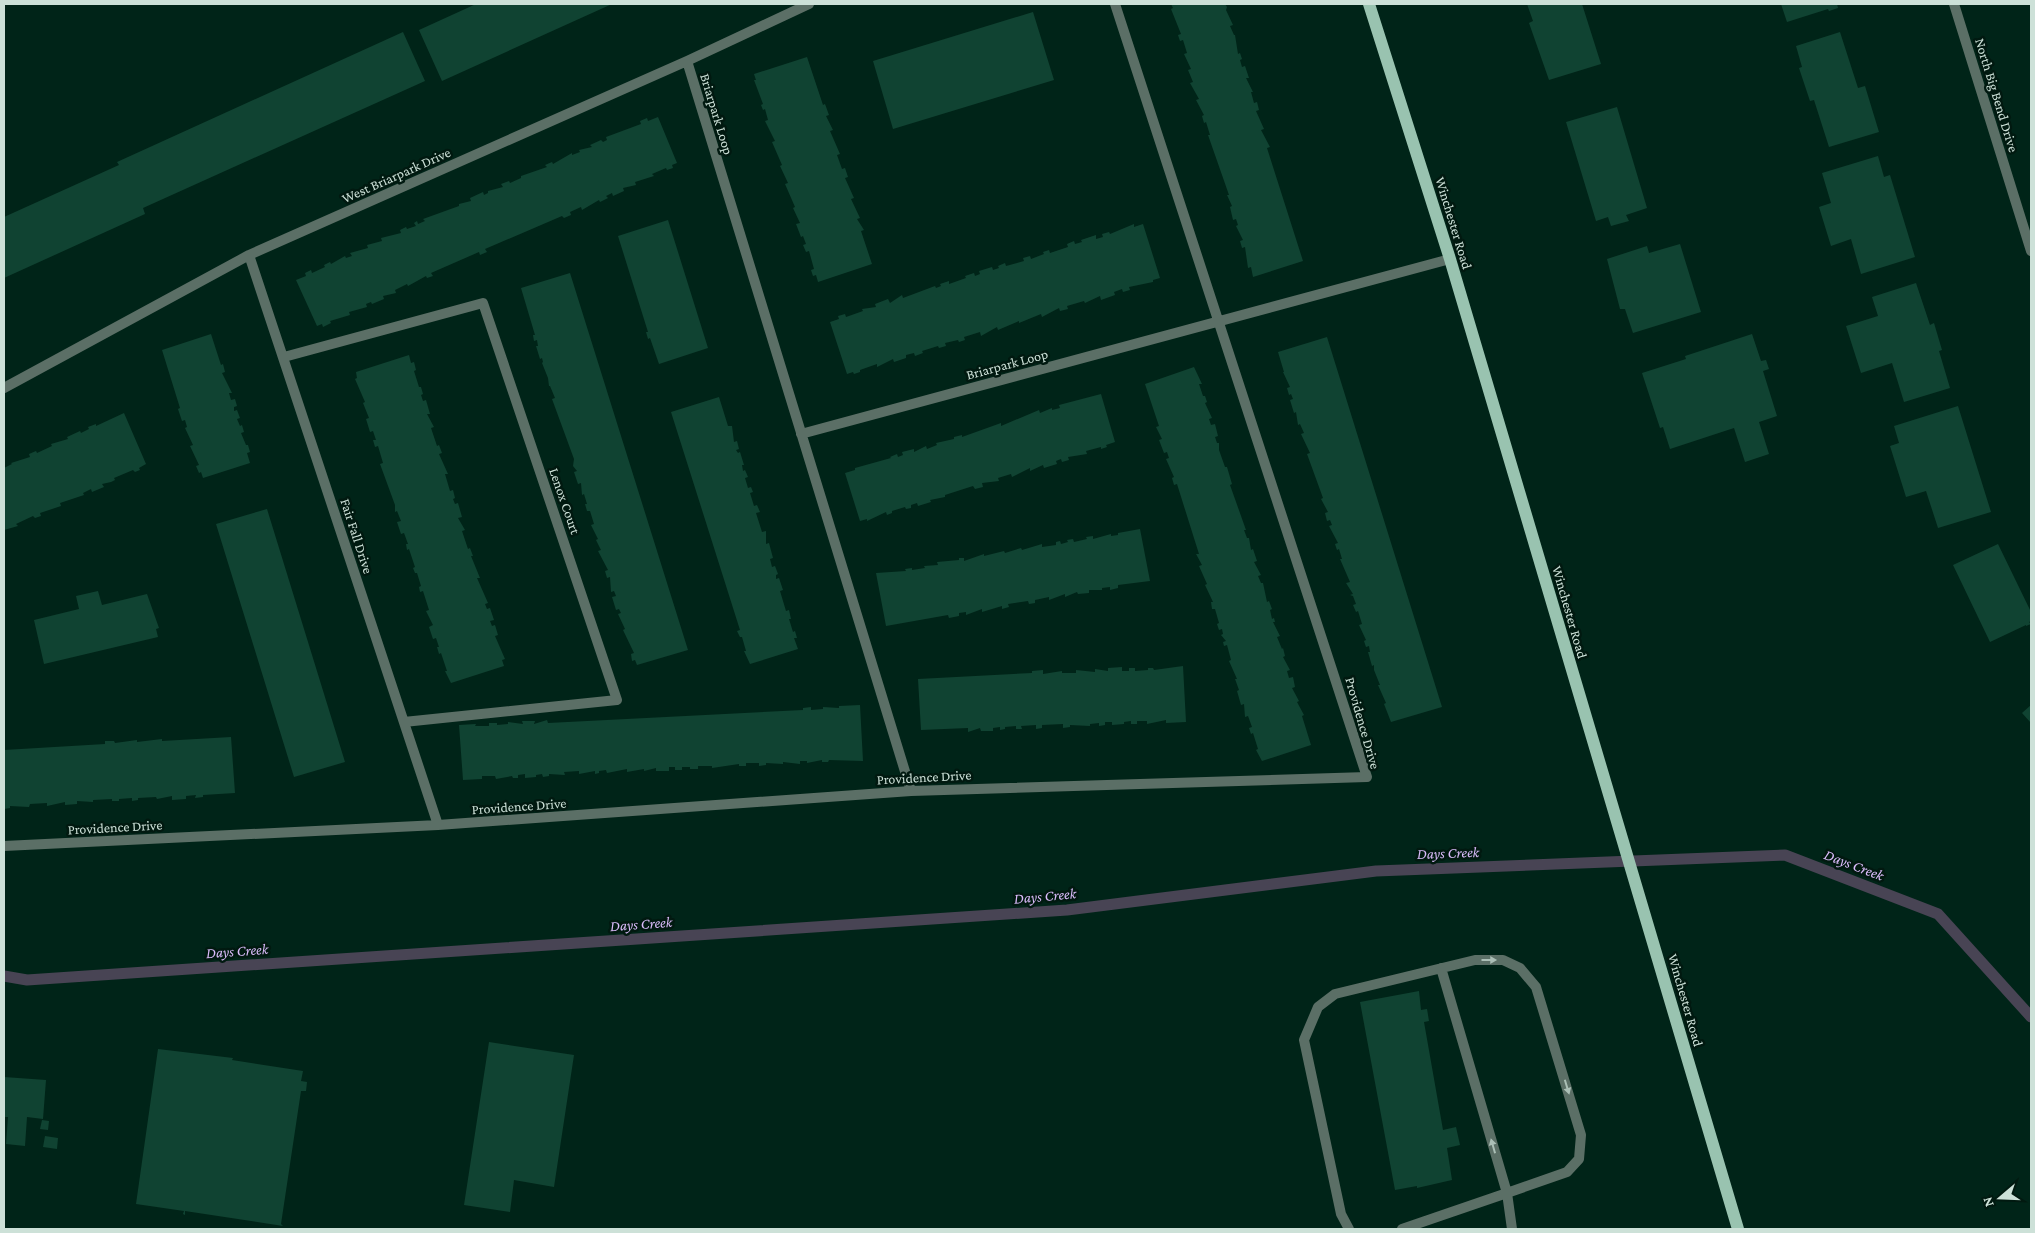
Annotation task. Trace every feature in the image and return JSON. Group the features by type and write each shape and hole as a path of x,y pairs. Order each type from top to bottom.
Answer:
{"main road":[{"name":"Winchester Road","path":"1369,4 1450,259 1738,1229"}],"street":[{"name":"West Briarpark Drive","path":"4,388 250,254 687,61 809,4"},
{"path":"1116,4 1221,321"},
{"name":"North Big Bend Drive","path":"1954,4 2031,251"},
{"name":"Briarpark Loop","path":"687,61 911,791"},
{"name":"Fair Fall Drive","path":"250,254 438,826"},
{"name":"Briarpark Loop","path":"801,434 1450,259"},
{"name":"Lenox Court","path":"284,357 483,303 617,700 404,722"},
{"name":"Providence Drive","path":"4,846 438,826 911,791 1367,777 1221,321"},
{"path":"1349,1229 1341,1214 1304,1040 1318,1007 1335,994 1475,960 1503,960 1520,968 1536,987 1581,1135 1580,1159 1567,1172 1402,1229"},
{"path":"1441,968 1507,1193 1512,1229"}],"building":[{"path":"476,4 612,4 442,81 419,30"},
{"path":"1171,4 1225,4 1227,7 1226,10 1233,25 1230,26 1235,35 1238,54 1240,53 1242,67 1245,66 1249,78 1246,78 1253,92 1251,92 1254,103 1257,102 1259,110 1256,111 1264,129 1261,130 1270,147 1267,148 1303,261 1253,277 1251,267 1248,268 1245,247 1242,248 1240,241 1243,240 1236,226 1238,225 1236,219 1233,220 1230,207 1232,206 1227,195 1229,195 1208,135 1210,135 1206,122 1204,123 1202,116 1204,115 1196,100 1199,99 1190,83 1193,82 1188,70 1191,69 1184,54 1187,53 1183,40 1180,41 1178,35 1181,34 1171,9 1173,8"},
{"path":"1527,4 1582,4 1601,64 1549,80 1529,23 1533,21"},
{"path":"1781,4 1837,4 1838,8 1829,11 1828,9 1787,22"},
{"path":"1033,12 1054,80 893,129 873,61"},
{"path":"403,32 425,81 143,208 145,214 4,278 4,217 119,165 117,162"},
{"path":"1840,32 1858,88 1865,86 1879,132 1829,147 1814,100 1810,101 1799,68 1802,67 1796,46"},
{"path":"807,57 823,105 825,104 829,115 826,116 833,130 830,131 840,154 837,155 842,169 845,168 848,177 845,178 854,198 851,199 860,218 857,219 864,230 861,231 872,264 818,282 816,275 813,276 811,270 814,269 809,251 806,252 803,245 806,244 796,224 800,223 785,184 788,183 772,142 775,141 765,121 768,120 765,109 763,110 761,105 763,104 754,80 756,80 754,74"},
{"path":"1617,107 1647,208 1626,215 1629,221 1611,226 1608,217 1596,221 1566,122"},
{"path":"658,117 677,163 672,165 673,168 667,170 666,168 652,174 654,176 635,182 636,185 623,188 624,191 613,196 612,193 606,196 608,198 600,202 599,200 582,210 581,207 570,212 571,215 564,218 562,216 485,249 487,252 480,255 479,252 431,273 433,276 427,278 426,276 408,286 407,284 395,290 396,293 383,296 384,299 372,304 371,302 366,304 367,307 349,312 350,315 330,321 331,323 323,327 322,324 317,326 296,280 306,276 305,273 311,270 312,273 325,267 324,265 330,262 331,264 345,256 346,258 352,256 350,253 368,248 367,245 382,241 381,238 401,233 400,230 406,227 407,229 416,226 414,223 417,221 418,224 425,221 423,219 471,201 470,198 483,192 484,195 488,191 503,187 501,184 509,181 510,183 521,178 521,176 547,167 545,165 552,162 553,164 572,153 572,155 580,152 579,150 592,147 590,145 601,140 603,142 607,140 606,137 641,124 640,121 647,118 648,121"},
{"path":"1878,156 1884,177 1890,175 1915,257 1861,274 1851,239 1831,246 1819,207 1831,203 1822,173"},
{"path":"668,220 708,348 659,364 650,338 648,339 646,332 648,332 618,236"},
{"path":"1134,224 1134,227 1143,224 1160,278 1153,280 1153,282 1129,287 1130,290 1123,292 1122,289 1114,292 1115,295 1101,300 1100,296 1085,303 1084,301 1067,306 1068,309 1060,311 1059,308 1042,317 1041,314 998,330 997,327 981,336 980,332 964,337 965,340 945,343 946,346 939,348 938,346 922,351 923,353 915,356 914,353 906,355 906,358 894,362 893,359 877,367 877,364 854,374 853,372 847,374 830,322 839,319 838,316 845,314 846,317 863,311 862,309 876,307 875,304 888,299 890,303 902,295 903,298 935,286 936,288 941,286 940,284 949,281 949,284 974,273 975,276 980,274 979,271 992,267 993,270 999,268 998,266 1005,263 1006,266 1024,261 1023,258 1030,256 1031,259 1049,250 1050,253 1068,247 1067,244 1074,241 1075,244 1096,235 1096,239 1103,237 1102,234 1109,232 1110,234"},
{"path":"1680,244 1701,312 1633,333 1625,309 1620,309 1607,259 1647,246 1649,253"},
{"path":"570,273 688,650 637,665 635,660 632,661 631,654 634,653 623,630 625,629 618,614 621,613 619,609 616,610 612,597 616,596 614,591 611,592 610,577 607,578 605,571 608,570 598,551 601,550 591,525 594,524 590,511 587,511 584,494 582,495 581,483 578,484 574,472 577,471 573,466 574,459 552,399 555,398 549,386 542,358 540,359 536,346 538,346 537,340 534,341 533,335 535,335 521,288"},
{"path":"1916,283 1930,325 1934,323 1942,350 1939,351 1950,388 1904,402 1892,363 1861,373 1846,326 1878,316 1872,297"},
{"path":"211,334 221,365 223,364 225,372 222,373 232,393 229,393 231,400 235,399 237,406 234,407 234,411 237,410 240,418 237,419 240,426 242,425 244,432 241,433 246,445 248,445 250,452 247,453 250,463 203,478 196,466 199,465 190,446 193,445 185,428 187,427 185,420 182,421 178,409 180,408 162,350"},
{"path":"1752,334 1761,361 1766,360 1769,369 1763,371 1777,416 1759,422 1769,454 1745,462 1734,428 1670,449 1663,427 1660,428 1642,373 1686,359 1685,356"},
{"path":"1327,337 1442,707 1391,722 1384,704 1386,703 1378,685 1380,685 1374,665 1372,666 1368,652 1370,652 1369,646 1366,647 1364,641 1366,640 1359,625 1362,624 1358,611 1356,612 1353,605 1356,604 1353,596 1350,595 1353,594 1346,583 1350,582 1340,559 1342,559 1339,549 1337,550 1335,544 1338,543 1329,526 1332,525 1330,520 1327,521 1325,513 1328,512 1321,499 1323,498 1307,454 1310,453 1301,434 1304,433 1300,424 1298,425 1296,412 1294,413 1290,400 1293,399 1291,394 1289,395 1287,388 1290,387 1283,372 1278,352"},
{"path":"409,355 411,363 414,362 416,370 414,371 419,387 421,387 423,401 426,400 430,414 427,414 434,427 431,428 437,446 439,445 442,453 439,454 448,474 445,474 450,491 453,490 455,504 458,503 462,517 458,518 465,530 462,531 480,578 477,578 488,603 485,604 487,609 490,608 494,620 490,621 492,626 495,625 498,635 495,636 505,659 502,660 504,666 451,683 445,671 447,671 441,653 439,654 436,638 433,639 429,627 433,625 426,611 429,610 423,591 420,592 419,587 421,586 417,573 415,573 413,568 415,567 409,549 407,550 406,544 408,544 404,533 401,534 397,522 401,521 397,511 395,512 395,505 380,464 383,463 378,446 375,447 373,440 376,440 373,431 370,432 366,419 369,418 363,403 365,402 355,379 357,378 356,372"},
{"path":"1194,367 1202,384 1199,384 1212,418 1209,419 1211,425 1215,424 1218,436 1215,437 1217,443 1219,443 1219,450 1225,467 1227,467 1232,484 1230,485 1246,530 1244,530 1247,538 1249,538 1251,550 1253,549 1257,561 1254,562 1261,575 1258,576 1261,583 1263,583 1267,602 1269,601 1272,609 1270,610 1272,619 1274,618 1275,622 1273,622 1280,636 1277,637 1283,648 1285,656 1283,657 1290,670 1287,671 1289,678 1293,677 1295,687 1292,688 1304,715 1302,716 1311,745 1262,761 1256,750 1258,749 1253,733 1251,734 1249,728 1252,727 1248,716 1245,717 1244,704 1241,705 1235,679 1237,679 1229,661 1231,660 1227,645 1224,646 1223,642 1226,641 1221,635 1223,634 1222,629 1219,630 1215,609 1212,609 1211,602 1213,602 1199,566 1202,565 1196,554 1199,554 1177,484 1174,485 1172,478 1174,477 1166,459 1169,458 1167,452 1164,453 1159,440 1162,439 1156,427 1159,426 1145,384"},
{"path":"1101,394 1115,442 1106,445 1107,447 1086,451 1087,454 1068,457 1069,460 1062,462 1061,459 1056,461 1057,464 1044,468 1043,465 1030,471 1030,468 1012,477 1011,474 998,478 999,481 982,483 983,487 975,489 973,486 945,495 945,497 930,500 931,502 918,506 917,503 911,505 911,508 906,509 905,507 892,511 892,513 887,515 886,512 867,521 867,519 860,521 845,473 855,470 855,468 891,458 897,454 898,457 903,455 902,452 914,449 914,452 926,446 927,449 937,445 936,443 962,435 962,437 1001,423 1001,426 1039,410 1040,413 1052,408 1052,410 1060,408 1059,405"},
{"path":"719,397 728,426 732,426 734,442 737,441 739,449 736,450 738,453 740,452 744,465 742,465 743,471 745,470 748,477 745,478 748,488 751,487 753,492 750,493 754,506 757,505 760,512 756,513 762,532 766,531 766,544 769,543 773,558 770,559 772,567 775,566 778,574 776,579 779,578 783,590 780,591 786,611 789,610 791,619 789,619 797,638 794,638 798,649 750,664 744,651 746,651 742,637 740,637 737,631 740,630 671,412"},
{"path":"1958,406 1991,512 1938,528 1926,491 1906,497 1890,446 1899,443 1894,426"},
{"path":"124,413 146,464 139,468 140,470 135,472 133,470 114,478 115,480 111,482 102,484 104,487 92,492 91,489 83,493 84,495 60,503 61,506 40,513 41,516 35,518 33,516 16,524 18,526 4,530 4,468 11,463 30,457 29,454 36,451 37,453 52,446 51,444 68,439 67,437 89,429 88,427 96,424 96,426"},
{"path":"267,509 345,762 294,777 216,524"},
{"path":"1140,529 1150,581 1118,585 1118,588 1110,590 1110,587 1102,588 1102,590 1089,590 1089,593 1078,594 1077,592 1065,597 1065,594 1049,600 1049,597 1035,600 1035,603 1029,604 1028,601 1008,604 1009,607 1002,609 1002,606 982,612 982,609 966,615 966,612 959,613 959,616 949,618 948,615 886,626 876,573 925,568 924,566 938,565 937,562 959,560 959,558 964,558 964,561 984,554 984,556 1004,551 1005,553 1042,544 1042,547 1056,545 1056,542 1060,541 1061,544 1068,542 1067,540 1073,539 1074,542 1087,539 1086,537 1093,536 1093,539"},
{"path":"1998,544 2031,612 2031,621 2029,622 2031,624 1990,642 1953,565"},
{"path":"98,591 102,605 147,594 159,628 156,629 158,637 44,664 34,620 79,609 76,596"},
{"path":"1183,666 1186,722 1166,723 1166,720 1147,724 1147,721 1137,721 1137,724 1131,724 1131,721 1112,725 1112,722 1105,722 1105,725 1099,726 1099,723 1090,724 1090,726 1070,725 1070,727 1063,728 1063,724 1042,725 1042,728 1036,729 1036,725 1021,726 1022,729 1016,729 1016,726 1005,727 1005,729 1000,730 1000,727 993,728 993,731 981,731 980,728 968,732 968,728 921,730 918,679 1032,673 1032,671 1043,670 1043,674 1062,671 1062,673 1076,673 1076,670 1095,672 1095,669 1108,671 1108,668 1122,667 1122,671 1129,671 1129,668 1135,668 1135,671 1148,670 1148,668 1153,668 1154,670"},
{"path":"860,705 863,761 829,760 828,762 822,762 822,760 807,763 807,761 800,761 800,764 783,762 783,764 766,763 766,765 759,766 759,763 746,763 746,766 739,766 739,764 712,768 712,766 698,766 698,769 682,767 682,770 675,770 675,767 669,767 669,771 656,771 656,768 644,771 644,769 627,772 627,769 607,773 606,770 595,774 595,771 579,774 579,771 564,772 565,775 549,774 549,776 543,777 542,774 536,775 536,777 525,778 525,774 518,775 518,778 513,778 512,776 496,779 495,776 482,776 482,779 463,780 459,725 476,724 475,726 489,726 489,723 497,723 497,725 508,724 508,722 523,724 522,721 535,721 534,724 547,720 548,723 803,710 803,708 811,707 811,710 823,709 823,707 839,708 839,706"},
{"path":"2031,705 2031,723 2022,713"},
{"path":"231,737 235,793 203,795 203,797 195,798 196,795 186,796 186,799 172,800 172,796 157,799 156,797 138,798 138,800 132,801 132,798 119,799 119,801 112,801 112,799 93,800 93,802 77,801 77,804 65,805 65,802 47,806 47,803 30,804 29,807 10,806 10,808 4,809 4,750 105,744 105,741 114,741 115,743 137,740 137,742 162,739 162,741"},
{"path":"1419,991 1421,1010 1427,1009 1429,1021 1424,1022 1443,1130 1456,1127 1460,1145 1447,1148 1452,1180 1417,1188 1417,1186 1395,1190 1360,1002"},
{"path":"489,1042 574,1055 554,1187 514,1180 510,1212 464,1205"},
{"path":"158,1049 233,1058 232,1060 303,1071 301,1081 307,1082 306,1091 301,1091 281,1224 283,1226 185,1211 185,1215 183,1214 184,1211 136,1204"},
{"path":"4,1077 46,1080 43,1119 27,1117 25,1146 6,1144 8,1117 4,1117"},
{"path":"42,1120 49,1121 48,1130 40,1129"},
{"path":"45,1136 58,1138 57,1149 43,1147"}],"waterway":[{"name":"Days Creek","path":"4,976 27,980 1067,910 1376,871 1785,855 1938,914 2031,1017"}]}
